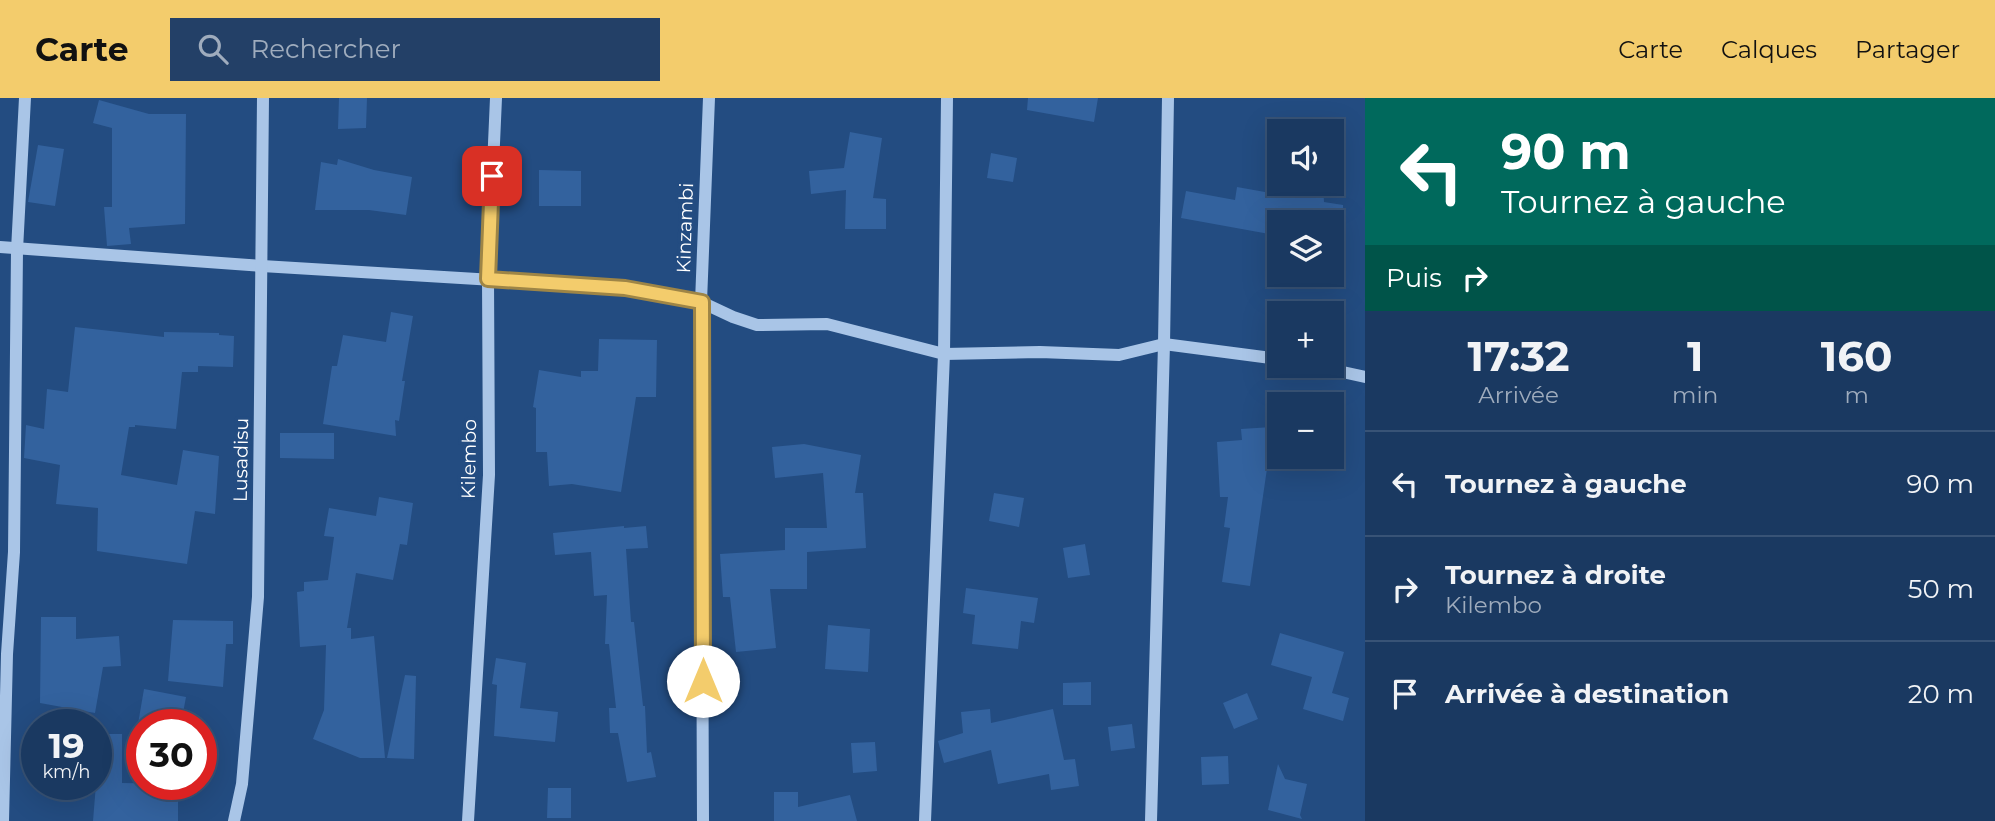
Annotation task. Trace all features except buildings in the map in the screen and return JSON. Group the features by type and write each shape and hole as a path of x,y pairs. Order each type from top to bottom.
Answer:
{"street":[{"path":"3,821 7,654 13,552 17,250 25,98"},
{"name":"Lusadisu","path":"234,821 243,784 258,597 263,98"},
{"name":"Kilembo","path":"468,821 489,475 488,279 496,98"},
{"name":"Kinzambi","path":"703,821 702,302 709,98"},
{"path":"925,821 944,354 947,98"},
{"path":"1150,821 1164,344 1168,98"},
{"path":"0,247 625,288 702,302 757,325 827,324 944,354 1040,352 1119,355 1164,344 1267,357"},
{"path":"1344,372 1365,377"}],"route":[{"path":"492,176 488,279 625,288 702,302 703,681"}]}
